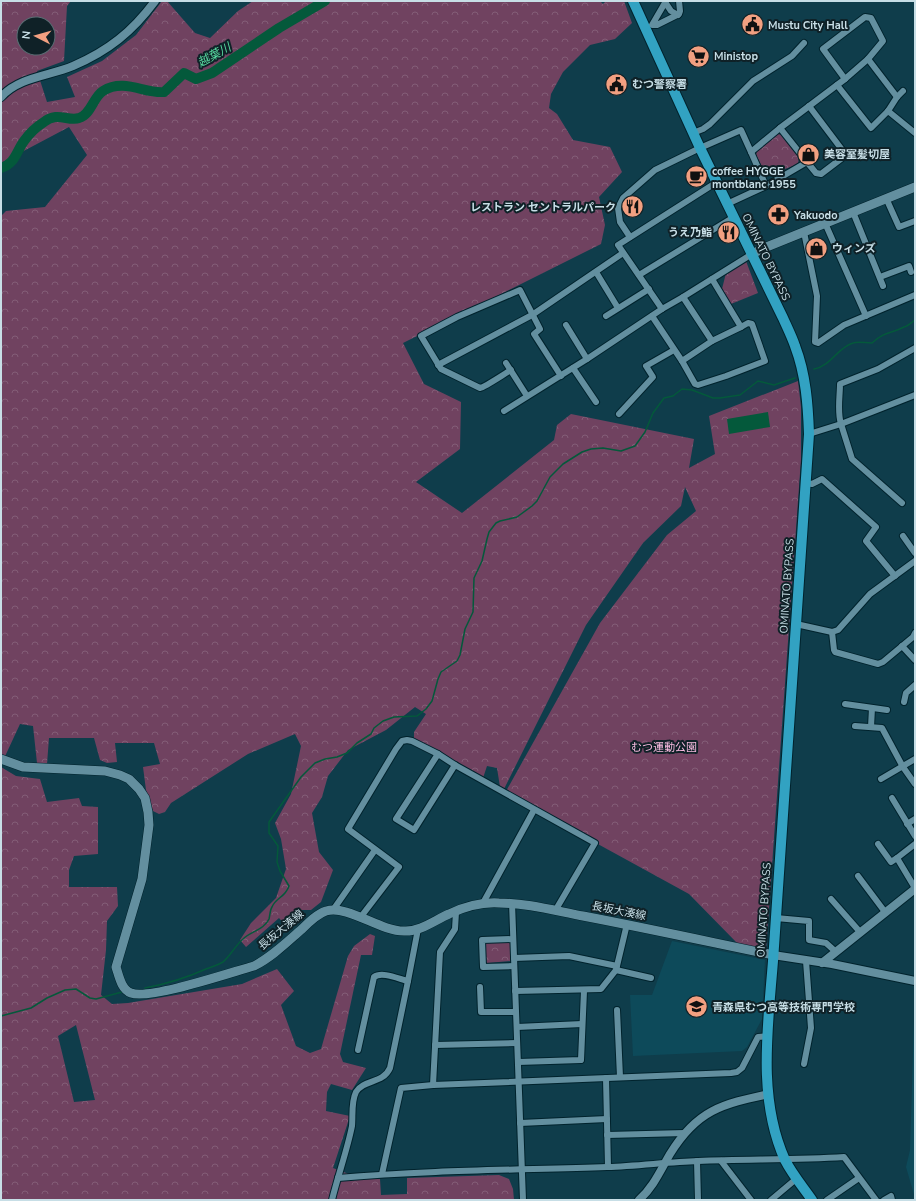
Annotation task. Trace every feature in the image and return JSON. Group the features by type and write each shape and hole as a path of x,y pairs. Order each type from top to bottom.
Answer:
{"highway":[{"name":"OMINATO BYPASS","path":"633,1 648,26 693,133 796,347 806,392 809,434 773,955 767,1072 774,1125 785,1160 796,1179 812,1200"}],"main road":[{"path":"752,254 915,187"},
{"name":"長坂大湊線","path":"1,759 23,767 106,771 129,779 139,789 145,798 148,812 148,826 142,878 116,967 124,988 131,993 144,994 162,992 254,966 265,960 315,917 327,911 333,910 352,914 394,930 406,931 418,929 456,912 483,904 512,904 627,924 773,955"}],"street":[{"path":"1,97 8,90 36,77 71,67 102,53 130,31 155,1"},
{"path":"648,26 657,25 678,15 680,11 680,3 674,1"},
{"path":"648,26 666,2 671,11 678,15"},
{"path":"751,152 780,128 838,85 845,79 868,59 883,41 871,18 865,17 823,49 845,79"},
{"path":"693,133 710,124 753,81 792,56 804,43"},
{"path":"868,59 897,97"},
{"path":"838,85 871,128 888,111 903,91"},
{"path":"780,128 816,173 821,174 846,155 809,106"},
{"path":"888,111 915,133"},
{"path":"630,237 620,222 618,208 623,198 655,170 741,130 766,186"},
{"path":"727,204 766,186 807,162"},
{"path":"662,309 618,245 717,182"},
{"path":"886,198 899,227 915,221"},
{"path":"853,212 883,286"},
{"path":"639,275 734,217"},
{"path":"825,223 866,316"},
{"path":"804,232 817,296 815,342 818,343 844,325 915,295"},
{"path":"438,365 532,315 623,253"},
{"path":"504,411 561,376 662,309 752,254"},
{"path":"880,277 908,266 911,272"},
{"path":"596,272 618,308"},
{"path":"712,279 741,327"},
{"path":"511,370 492,381 484,388 480,388 441,369 421,336 457,316 520,290 540,329 534,334 561,376"},
{"path":"606,316 649,290"},
{"path":"683,297 712,341"},
{"path":"652,316 682,361 695,384 698,385 726,376 765,361 752,324 748,323 712,341 682,361"},
{"path":"566,325 587,359"},
{"path":"902,503 852,459 839,417 840,384 878,368 915,348"},
{"path":"619,414 653,377 646,366 674,350"},
{"path":"506,363 527,396"},
{"path":"573,368 596,402"},
{"path":"809,434 841,424 915,395"},
{"path":"806,483 812,484 822,478 876,527 866,541 895,576"},
{"path":"903,536 915,553"},
{"path":"796,624 832,632 838,630 870,594 915,561"},
{"path":"832,632 835,652 878,664 883,662 915,633"},
{"path":"902,646 915,660"},
{"path":"904,702 906,693 915,685"},
{"path":"846,704 887,710"},
{"path":"871,727 872,708"},
{"path":"855,726 882,728 903,767 915,784"},
{"path":"360,918 399,867 348,829 396,748 402,741 407,740 438,754 534,810 595,843 555,911"},
{"path":"438,754 396,819 414,830 455,765"},
{"path":"881,779 903,767 915,758"},
{"path":"892,798 915,836"},
{"path":"483,904 534,810"},
{"path":"907,824 915,819"},
{"path":"878,844 891,862 915,844"},
{"path":"333,910 375,850"},
{"path":"822,963 915,888 897,858"},
{"path":"858,876 885,912"},
{"path":"831,899 860,932"},
{"path":"512,904 523,1200"},
{"path":"433,1085 440,952 455,929 456,912"},
{"path":"776,918 809,921 809,940 826,943 836,952"},
{"path":"515,991 584,991 601,989 616,968 627,924"},
{"path":"332,1200 351,1129 355,1094 363,1086 382,1078 387,1074 418,929"},
{"path":"513,939 482,940 482,960 483,967 514,966"},
{"path":"773,955 915,981"},
{"path":"514,958 569,956 651,978"},
{"path":"804,1064 811,1028 806,961"},
{"path":"358,1050 374,977 377,975 382,975 408,981"},
{"path":"480,987 482,1012 516,1012"},
{"path":"518,1062 580,1060 584,991"},
{"path":"617,1010 620,1077"},
{"path":"517,1026 582,1024"},
{"path":"382,1174 401,1088 433,1085 731,1073 737,1072 742,1068 758,1037 768,1036"},
{"path":"435,1045 517,1043"},
{"path":"606,1078 608,1167"},
{"path":"639,1200 649,1190 685,1133 704,1116 723,1105 769,1094"},
{"path":"520,1123 607,1118"},
{"path":"607,1135 685,1133"},
{"path":"338,1178 382,1174 522,1168 608,1167 697,1161 844,1158 876,1200"},
{"path":"697,1161 698,1200"},
{"path":"721,1161 751,1200"},
{"path":"827,1200 859,1178"},
{"path":"772,1200 796,1179"},
{"path":"884,1200 891,1196 892,1200"}],"shaded area":[{"path":"768,412 770,427 729,434 727,419"},
{"name":"青森県むつ高等技術専門学校","path":"672,941 765,960 762,1019 747,1047 742,1051 633,1056 630,995 652,995"},
{"path":"915,988 915,1198 906,1167 910,1150"}],"green space":[{"name":"むつ運動公園","path":"1,1 71,1 67,6 64,61 37,71 47,102 75,97 67,77 102,61 136,35 162,1 167,1 195,33 210,38 238,11 253,1 600,1 603,4 606,1 624,1 632,23 615,39 590,45 563,72 551,94 549,108 557,114 573,140 610,147 622,172 599,197 605,225 601,244 403,343 424,384 461,402 460,449 416,482 462,513 554,440 557,425 571,414 694,439 689,468 715,454 709,416 798,381 801,407 801,459 766,950 738,944 689,894 505,793 600,623 667,535 696,511 685,487 681,506 643,543 586,625 504,789 500,787 497,768 487,766 483,778 414,738 414,732 426,714 415,707 386,730 348,750 328,776 322,797 312,813 319,852 333,870 321,902 311,910 301,910 286,926 279,918 246,947 240,940 251,923 276,898 286,869 281,839 275,823 291,794 301,746 295,734 248,754 171,803 165,812 159,814 153,811 146,790 143,767 160,764 154,743 115,743 117,762 107,763 100,760 94,738 49,738 47,764 37,763 33,726 20,724 1,765 1,216 6,211 45,207 87,155 69,127 1,163"},
{"path":"777,134 783,135 799,157 798,164 767,176 756,155 757,151"},
{"path":"746,261 758,293 731,304 722,289 726,273"},
{"path":"1,767 16,776 40,779 47,802 79,798 82,806 98,807 98,854 74,856 69,870 69,887 117,887 118,906 107,921 106,950 101,995 112,1004 128,1003 242,984 277,969 294,991 281,1005 296,1046 310,1053 321,1049 348,956 354,946 370,934 375,936 372,955 361,955 340,1054 343,1062 366,1068 352,1090 331,1084 327,1092 326,1111 350,1116 333,1168 362,1179 380,1179 381,1195 407,1194 407,1178 499,1175 509,1179 513,1189 514,1200 1,1200","holes":["76,1025 95,1100 74,1102 58,1036"]},
{"path":"486,942 510,943 511,961 485,962"}],"waterway":[{"name":"越葉川","path":"1,168 12,161 24,141 38,126 54,117 75,119 83,116 103,91 111,87 127,86 149,91 164,92 184,73 196,79 212,73 279,28 325,1"},
{"path":"814,369 830,361 848,345 858,342 872,343 881,336 908,325 915,320"},
{"path":"145,988 168,983 223,962 243,939 261,928 267,922 274,904 285,893 289,886 280,871 277,862 278,846 269,833 269,822 301,777 315,763 347,753 357,743 371,734 374,728 383,721 394,717 417,716 426,709 432,701 441,672 457,661 460,655 465,629 473,612 474,578 482,561 489,532 496,523 517,517 532,506 537,501 550,477 563,464 582,452 591,449 603,448 621,451 635,446 645,432 653,413 664,398 673,396 682,389 692,390 713,398 720,398 740,395 758,381 774,385 795,378"},
{"path":"1,1016 31,1008 47,998 65,990 76,989 90,998 96,999 122,992"}],"place":[{"name":"Mustu City Hall","path":"752,25"},
{"name":"Ministop","path":"698,56"},
{"name":"むつ警察署","path":"616,84"},
{"name":"美容室髪切屋","path":"808,154"},
{"name":"coffee HYGGE montblanc 1955","path":"697,177"},
{"name":"レストラン セントラルパーク","path":"632,207"},
{"name":"Yakuodo","path":"778,215"},
{"name":"うえ乃鮨","path":"728,232"},
{"name":"ウィンズ","path":"816,248"},
{"name":"青森県むつ高等技術専門学校","path":"697,1007"}]}
